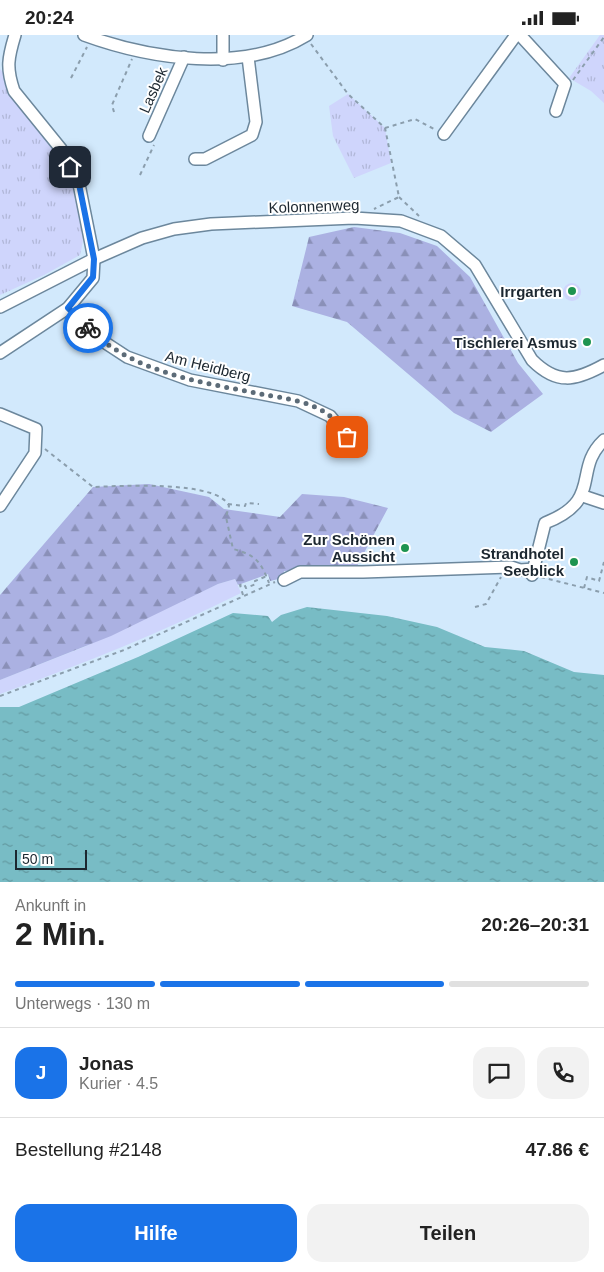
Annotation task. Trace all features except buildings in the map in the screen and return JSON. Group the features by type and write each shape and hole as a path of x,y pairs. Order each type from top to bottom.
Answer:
{"street":[{"path":"0,353 68,308 93,277 94,259 79,184 62,149 14,91 4,63 15,35"},
{"path":"223,35 223,60"},
{"path":"444,134 516,35"},
{"path":"520,35 565,84 556,111"},
{"path":"88,36 136,50 223,60 248,57 306,36"},
{"name":"Lasbek","path":"149,136 184,57"},
{"path":"195,159 205,159 252,135 256,122 248,57"},
{"name":"Kolonnenweg","path":"0,307 94,259 142,238 174,229 211,224 354,218 401,221 441,237 475,265 532,360 545,373 559,378 575,378 604,365"},
{"name":"Am Heidberg","path":"68,308 101,340 127,357 190,380 298,401 330,416 347,437"},
{"path":"0,414 36,429 35,453 0,506"},
{"path":"284,580 300,572 364,573 511,567 533,572 545,523 565,516 583,497 591,460 598,446 604,440"},
{"path":"583,497 604,503"}],"path":[{"path":"71,78 88,36"},
{"path":"306,36 348,94 386,128 399,197 372,210"},
{"path":"565,84 571,82 604,37"},
{"path":"114,112 112,105 136,50"},
{"path":"386,128 415,119 444,134"},
{"path":"140,175 156,141 149,136"},
{"path":"44,447 93,487 150,484 207,492 228,504 245,506 246,503 258,504"},
{"path":"0,696 124,650 269,583 262,563 242,551 233,549 226,517 228,504"},
{"path":"584,587 587,577 599,581 604,562"},
{"path":"533,572 604,593"},
{"path":"243,595 240,585 244,584 246,588 256,584 255,581 267,576"},
{"path":"475,607 486,604 502,576"}],"green space":[{"path":"600,35 604,35 604,103 591,91 569,78"},
{"path":"0,69 11,82 50,140 70,177 82,215 83,235 80,255 44,275 0,295"},
{"path":"348,94 385,128 391,163 354,178 333,136 329,106"},
{"path":"354,227 400,233 437,246 470,277 518,363 543,394 491,432 454,413 347,322 292,306 309,237"},
{"name":"Irrgarten","path":"572,283 578,286 581,292 578,298 572,301 566,298 563,292 566,286"},
{"path":"149,484 209,497 224,509 280,517 302,494 344,497 388,508 356,568 284,571 283,578 270,581 268,574 238,585 235,579 218,584 111,636 0,680 0,595 93,487"},
{"path":"235,579 241,593 122,647 0,694 0,680 84,647 218,584"}],"water":[{"path":"307,607 387,616 437,627 485,647 524,651 574,672 604,675 604,882 0,882 0,707 19,707 138,657 233,613 268,616 272,622 281,615"}],"way so far":[{"path":"88,328 101,340 127,357 170,374 190,380 298,401 330,416 347,437"}],"place":[{"name":"Irrgarten","path":"572,291"},
{"name":"Tischlerei Asmus","path":"587,342"},
{"name":"Zur Schönen Aussicht","path":"405,548"},
{"name":"Strandhotel Seeblick","path":"574,562"}],"route":[{"path":"70,167 79,184 94,259 93,277 68,308 88,328"}]}
